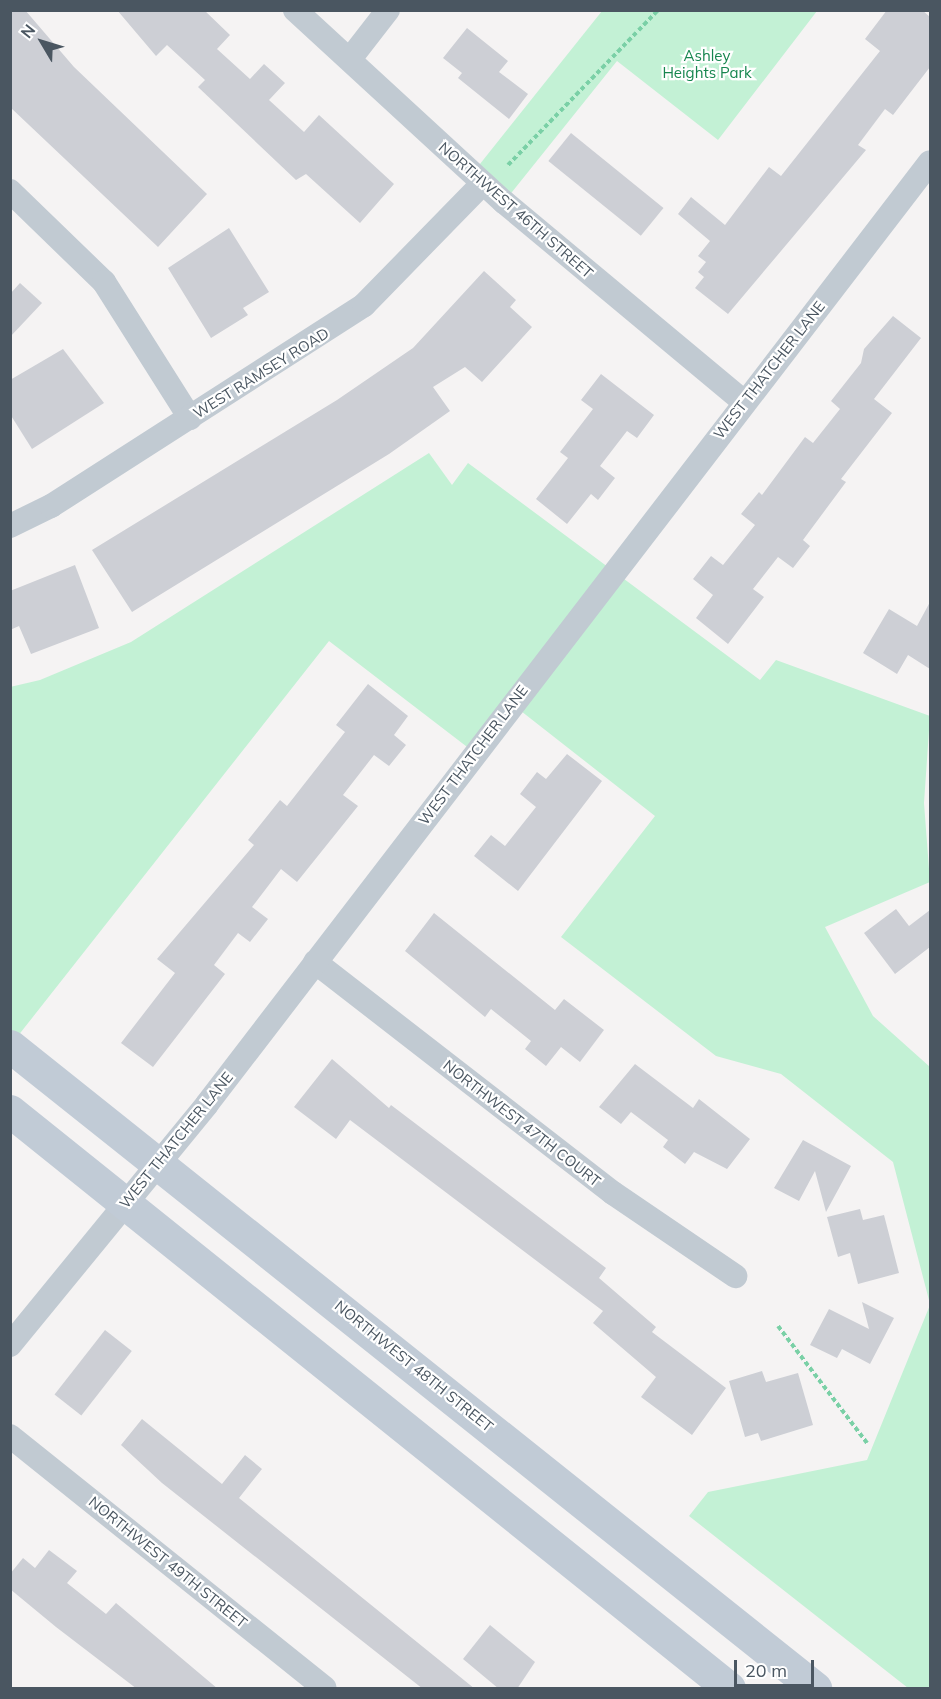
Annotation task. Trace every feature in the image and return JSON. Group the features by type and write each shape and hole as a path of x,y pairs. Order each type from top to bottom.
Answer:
{"main road":[{"name":"NORTHWEST 48TH STREET","path":"10,1046 158,1161 815,1689"},
{"path":"10,1111 729,1689"}],"street":[{"name":"NORTHWEST 46TH STREET","path":"295,10 483,183 744,402"},
{"path":"350,59 388,10"},
{"name":"WEST THATCHER LANE","path":"10,1345 315,962 930,162"},
{"name":"WEST RAMSEY ROAD","path":"10,526 51,506 364,306 483,183"},
{"path":"10,191 104,282 190,418"},
{"name":"NORTHWEST 47TH COURT","path":"315,962 613,1194 735,1276"},
{"name":"NORTHWEST 49TH STREET","path":"10,1436 325,1689"}],"path":[{"path":"508,165 658,10"},
{"path":"778,1326 867,1443"}],"green space":[{"name":"Ashley Heights Park","path":"602,11 817,11 718,140 617,61 504,202 472,174"},
{"path":"429,453 452,485 468,463 760,680 776,660 930,716 924,803 930,882 825,927 873,1016 930,1067 930,1304 893,1162 781,1074 716,1056 561,937 655,816 512,704 475,753 329,641 10,1046 10,687 40,680 131,642"},
{"path":"930,1305 930,1688 908,1688 689,1516 708,1492 867,1460"}],"building":[{"path":"10,10 25,10 74,67 207,194 158,247 10,107"},
{"path":"117,10 204,10 230,35 217,49 250,79 264,64 285,83 269,100 304,132 319,115 394,184 360,223 306,174 296,180 198,87 205,80 167,45 156,56"},
{"path":"887,10 922,10 930,17 930,67 893,115 885,109 858,145 866,150 728,314 695,288 704,277 698,272 706,262 698,256 710,241 678,214 691,197 725,225 769,167 781,176 880,51 865,39"},
{"path":"467,28 508,61 499,72 528,94 509,119 458,78 462,73 443,58"},
{"path":"571,133 663,208 641,236 548,161"},
{"path":"229,228 269,292 243,308 248,315 211,338 168,268"},
{"path":"484,271 516,300 510,307 532,327 482,382 465,367 433,387 450,411 389,454 132,612 92,550 337,400 413,348"},
{"path":"20,283 42,303 10,337 10,294"},
{"path":"893,316 921,338 874,399 892,413 841,479 846,482 803,540 810,546 793,568 778,557 753,589 764,597 728,644 696,618 713,595 693,579 711,556 723,565 755,525 741,514 759,492 762,495 805,437 813,443 840,409 831,401 861,363 864,349"},
{"path":"63,349 104,403 32,449 10,414 10,380"},
{"path":"601,374 654,415 637,438 627,431 600,466 615,478 598,500 591,494 567,524 536,499 568,458 560,452 593,409 581,400"},
{"path":"75,565 99,628 31,654 19,626 10,630 10,591"},
{"path":"930,602 930,669 908,655 897,674 863,653 889,609 917,626"},
{"path":"368,684 408,716 394,735 406,745 389,766 374,755 343,795 358,806 297,882 281,869 252,907 268,919 250,942 238,933 214,965 225,974 153,1067 121,1043 175,973 157,959 254,845 248,840 280,800 287,806 345,732 336,725"},
{"path":"567,754 602,781 518,891 474,856 491,835 505,846 536,807 520,794 537,772 546,779"},
{"path":"896,909 909,926 930,910 930,947 895,974 864,933"},
{"path":"434,913 555,1010 564,999 604,1030 580,1062 561,1047 546,1066 525,1049 531,1041 491,1009 485,1017 405,951"},
{"path":"332,1059 389,1108 391,1105 606,1268 599,1278 656,1327 652,1332 726,1388 692,1435 641,1397 656,1377 593,1323 603,1311 350,1120 336,1139 294,1107"},
{"path":"635,1064 693,1108 699,1099 750,1139 727,1169 694,1152 685,1164 663,1147 668,1140 631,1112 621,1124 599,1107"},
{"path":"803,1140 851,1166 826,1212 815,1171 799,1201 774,1188"},
{"path":"860,1209 863,1220 884,1215 899,1273 858,1284 850,1253 838,1257 827,1217"},
{"path":"862,1302 894,1318 870,1364 842,1349 837,1358 810,1345 829,1309 869,1329"},
{"path":"105,1330 132,1351 81,1416 55,1395"},
{"path":"762,1371 766,1382 798,1373 813,1425 761,1441 758,1433 745,1437 729,1381"},
{"path":"142,1419 222,1484 245,1455 262,1469 239,1498 475,1689 423,1689 162,1483 121,1445"},
{"path":"49,1550 77,1571 67,1583 106,1614 116,1603 218,1689 137,1689 10,1589 10,1574 23,1558 35,1568"},
{"path":"490,1625 535,1662 517,1689 499,1689 463,1659"}]}
